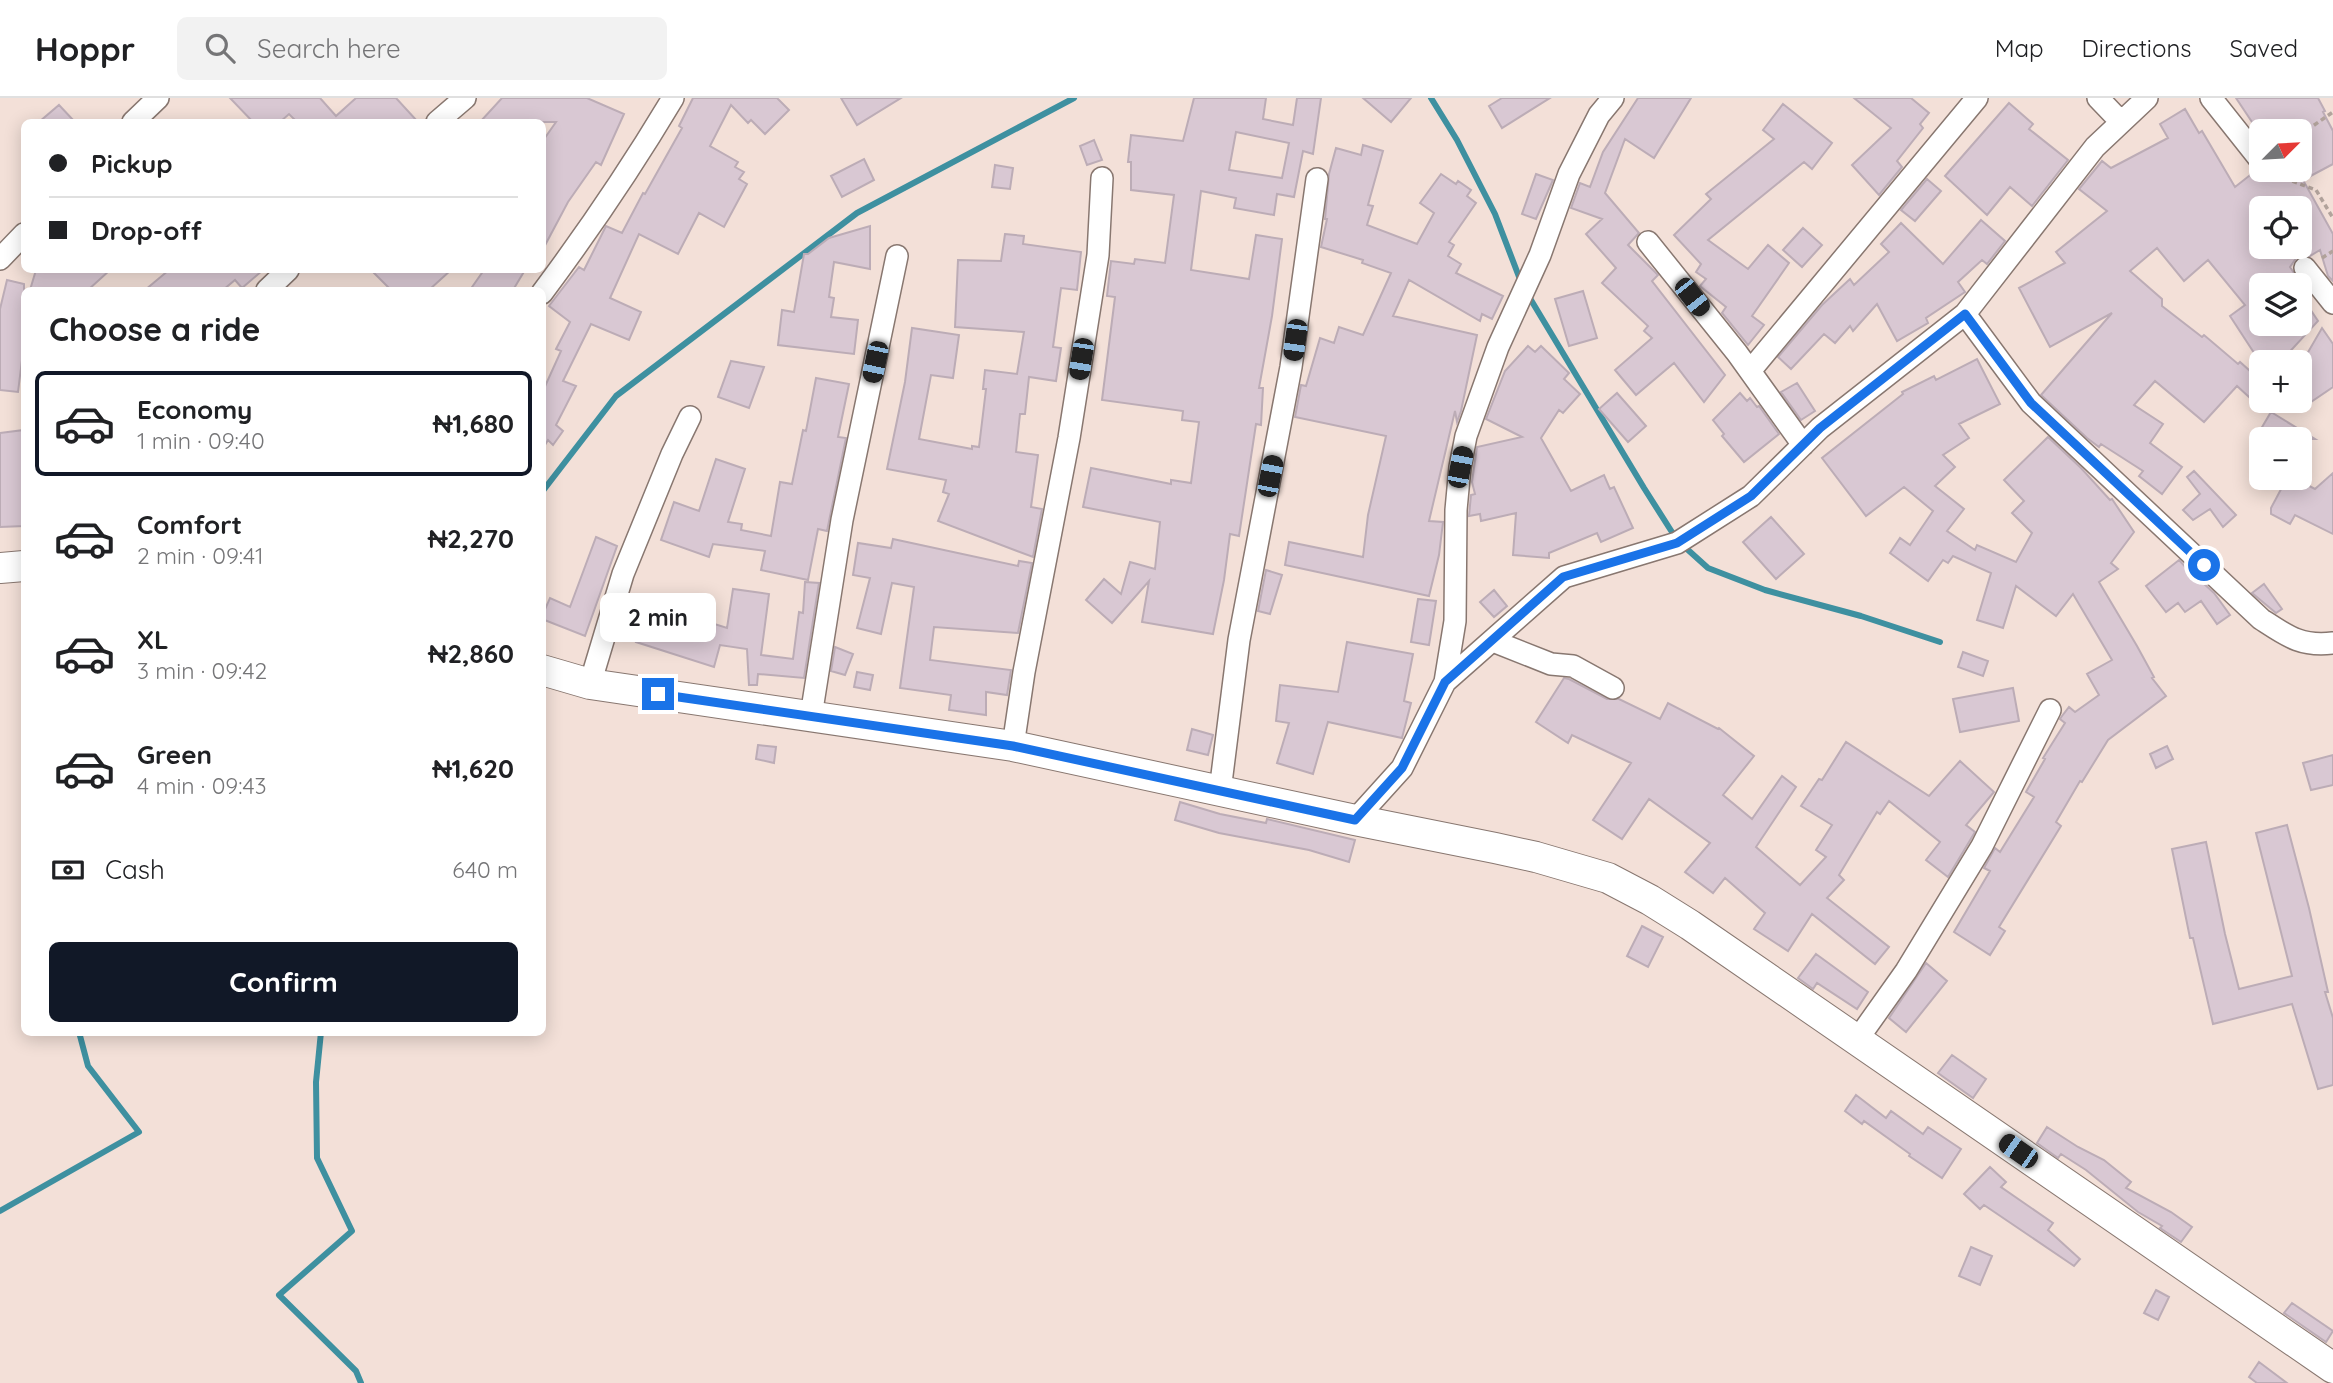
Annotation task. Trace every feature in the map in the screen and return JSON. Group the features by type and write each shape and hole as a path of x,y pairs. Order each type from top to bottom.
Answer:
{"main road":[{"path":"0,568 21,566"},
{"path":"546,671 590,684 1013,746 1536,857 1608,878 1690,925 2333,1368"}],"street":[{"path":"440,119 465,98"},
{"path":"546,287 610,197 673,98"},
{"path":"1355,820 1402,768 1445,682 1455,621 1456,510 1466,436 1498,347 1540,255 1569,174 1599,115 1613,98"},
{"path":"1750,371 1977,98"},
{"path":"2098,98 2121,122"},
{"path":"1445,682 1563,577 1677,543 1751,496 1820,428 1965,314 2095,147 2147,98"},
{"path":"2211,98 2249,146"},
{"path":"136,119 155,99"},
{"path":"1013,746 1024,671 1069,438 1098,255 1102,178"},
{"path":"1220,791 1240,640 1291,367 1318,179"},
{"path":"0,259 21,237"},
{"path":"1648,242 1750,371 1803,445"},
{"path":"811,716 842,520 897,256"},
{"path":"2305,268 2333,303"},
{"path":"270,287 285,273"},
{"path":"1965,314 2031,403 2262,619 2287,636 2315,645 2333,643"},
{"path":"590,684 623,574 690,417"},
{"path":"1493,640 1552,664 1573,666 1613,688"},
{"path":"1857,1040 1906,971 1982,846 2050,710"}],"path":[{"path":"2312,127 2333,112"},
{"path":"2295,182 2316,190 2333,218"},
{"path":"2327,207 2333,205"}],"building":[{"path":"230,98 320,98 336,116 356,98 396,98 415,119 294,119 289,114 283,119 250,119"},
{"path":"502,98 587,98 624,114 601,165 596,162 568,202 546,243 546,136 556,122 546,122 546,119 483,119"},
{"path":"693,98 777,98 789,110 765,134 751,120 748,123 731,105 710,146 738,162 735,167 744,172 739,179 747,184 724,227 699,213 678,254 639,234 610,298 641,312 629,340 591,324 563,381 576,386 556,425 563,431 553,445 548,440 546,443 546,384 561,351 556,349 570,322 549,306 579,267 584,270 606,226 622,233 682,128 679,126"},
{"path":"841,98 901,98 857,125"},
{"path":"1194,98 1266,98 1263,119 1293,125 1297,98 1321,98 1313,154 1303,151 1294,197 1277,194 1274,215 1234,208 1236,198 1201,191 1191,270 1249,279 1256,235 1282,239 1259,388 1263,388 1261,425 1256,424 1239,536 1230,534 1213,634 1142,622 1149,581 1112,623 1086,600 1104,579 1121,594 1130,562 1155,569 1160,522 1083,507 1091,468 1171,484 1171,480 1191,483 1199,422 1182,420 1183,411 1102,400 1115,297 1107,296 1111,261 1134,264 1135,259 1165,263 1174,195 1131,190 1131,162 1128,162 1131,135 1183,141","holes":["1236,132 1289,143 1282,178 1229,170"]},
{"path":"1363,98 1411,98 1391,122"},
{"path":"1502,98 1550,98 1502,128 1489,106"},
{"path":"1638,98 1691,98 1654,158 1625,139 1605,193 1639,233 1628,245 1658,275 1652,281 1725,375 1704,402 1674,363 1636,395 1615,370 1652,338 1644,331 1648,326 1602,283 1616,268 1586,234 1602,219 1571,208 1580,183 1590,187 1603,152"},
{"path":"1854,98 1911,98 1929,113 1920,124 1923,128 1897,161 1902,167 1879,195 1852,165 1891,128"},
{"path":"2236,98 2318,98 2333,131 2333,164 2312,175 2312,119 2250,119"},
{"path":"2009,103 2033,124 2029,129 2068,160 2032,206 2010,187 1987,215 1945,176"},
{"path":"1783,104 1832,143 1812,169 1804,162 1708,240 1748,269 1768,245 1789,263 1752,316 1764,325 1748,345 1722,313 1726,307 1700,286 1706,279 1696,272 1701,264 1674,235 1711,199 1706,194 1774,139 1763,130"},
{"path":"59,105 72,119 43,119"},
{"path":"2185,109 2199,133 2202,131 2235,187 2249,176 2249,182 2304,182 2312,196 2249,196 2249,259 2296,259 2290,267 2294,273 2249,273 2249,336 2304,336 2291,350 2252,350 2230,316 2245,305 2208,260 2184,281 2157,248 2130,271 2162,299 2162,306 2249,370 2249,397 2237,386 2204,422 2155,381 2134,405 2163,424 2150,443 2182,467 2162,494 2139,476 2143,471 2101,444 2099,447 2041,395 2112,313 2050,347 2019,288 2065,263 2056,252 2107,211 2079,189 2102,161 2111,168 2168,138 2160,124"},
{"path":"1094,140 1102,160 1087,165 1080,146"},
{"path":"1363,145 1383,151 1368,205 1373,206 1367,225 1417,244 1434,213 1420,203 1441,174 1456,184 1458,181 1471,190 1467,196 1476,203 1449,242 1454,245 1448,256 1461,264 1456,273 1503,296 1492,319 1482,314 1480,321 1409,280 1393,316 1477,335 1461,411 1457,422 1455,411 1429,521 1443,522 1439,555 1429,596 1285,565 1289,542 1363,557 1368,515 1386,436 1295,417 1301,385 1306,386 1320,338 1334,343 1339,327 1363,335 1391,273 1362,263 1363,260 1321,247 1327,219 1329,174 1336,148 1361,155"},
{"path":"864,159 874,180 842,197 831,176"},
{"path":"995,165 1013,168 1010,189 992,187"},
{"path":"1536,174 1553,180 1536,219 1522,214"},
{"path":"1927,179 1941,191 1915,221 1901,210"},
{"path":"2312,196 2333,234 2333,281 2328,276 2320,250 2312,255"},
{"path":"1981,220 2005,241 1987,264 1982,260 1958,282 1965,292 1926,318 1928,323 1897,341 1877,304 1853,331 1850,326 1835,343 1824,334 1791,369 1778,357 1822,305 1850,279 1854,285 1889,252 1881,244 1901,223 1943,264"},
{"path":"870,226 870,269 834,262 829,297 834,298 831,317 858,320 854,354 778,345 782,310 794,312 804,254 808,254 829,238"},
{"path":"1803,228 1822,245 1802,267 1783,250"},
{"path":"1005,234 1024,236 1023,244 1081,252 1077,290 1061,288 1053,347 1061,348 1056,381 1029,377 1025,414 1020,414 1016,452 1038,455 1031,507 1042,509 1033,557 938,521 949,494 943,492 946,480 887,469 905,382 912,328 959,335 953,378 931,375 919,439 972,449 972,446 979,447 986,389 983,389 985,370 1017,374 1024,332 955,327 958,260 1001,261"},
{"path":"35,273 107,273 91,287 31,287"},
{"path":"165,273 260,273 243,287 235,280 227,287 149,287"},
{"path":"374,273 448,273 432,287 388,287"},
{"path":"482,273 523,273 515,287 472,287"},
{"path":"7,280 24,284 24,287 21,287 21,368 18,392 0,390 0,309"},
{"path":"1583,291 1597,338 1569,346 1555,299"},
{"path":"2312,312 2318,321 2312,328"},
{"path":"2322,328 2333,344 2333,387 2312,401 2312,350 2309,350"},
{"path":"1528,346 1535,352 1541,346 1569,373 1564,379 1580,394 1563,413 1559,410 1541,438 1571,491 1604,475 1610,489 1614,487 1633,528 1601,542 1597,533 1549,553 1549,558 1513,555 1516,513 1481,521 1480,514 1469,516 1471,495 1475,494 1472,482 1477,447 1522,437 1486,419 1505,371"},
{"path":"1977,359 2000,404 1959,424 1969,438 1943,455 1955,467 1935,486 1964,509 1947,531 1975,550 1977,545 2016,562 2032,533 2012,513 2024,501 2004,480 2048,437 2110,500 2112,499 2134,532 2111,563 2118,569 2099,582 2137,646 2154,677 2152,678 2166,696 2108,740 2082,782 2080,781 2056,822 2061,826 1999,927 2005,931 1990,955 1954,932 1990,871 1984,868 1995,848 2000,852 2034,797 2026,792 2065,723 2060,719 2069,707 2075,712 2099,695 2087,674 2112,660 2073,594 2056,616 2016,586 2003,628 1977,620 1991,573 1953,556 1948,563 1943,560 1928,581 1890,553 1900,538 1910,545 1933,511 1904,487 1866,516 1822,458 1903,394 1902,392 1934,376 1936,380"},
{"path":"731,361 764,367 749,408 718,397"},
{"path":"816,378 849,384 838,437 846,438 827,531 818,529 808,580 761,570 765,551 713,544 709,557 661,540 674,502 699,511 716,459 745,469 728,522 742,524 741,530 771,536 780,482 792,484"},
{"path":"1797,383 1815,411 1801,420 1781,392"},
{"path":"1617,393 1646,426 1628,442 1599,409"},
{"path":"1740,393 1747,401 1750,398 1759,406 1779,434 1744,462 1722,436 1724,434 1713,420"},
{"path":"2273,413 2295,427 2262,427"},
{"path":"21,430 21,526 0,527 0,433"},
{"path":"2194,471 2236,515 2223,527 2210,509 2193,520 2183,510 2200,494 2187,477"},
{"path":"2333,473 2333,534 2295,515 2290,524 2271,514 2271,508 2281,490 2315,489"},
{"path":"1771,517 1804,554 1776,579 1743,542"},
{"path":"596,537 617,546 585,636 546,621 546,607 550,598 570,607"},
{"path":"893,539 1018,566 1019,561 1032,563 1018,633 934,627 930,660 1011,670 1007,695 986,692 986,715 949,710 951,695 900,688 914,587 892,583 881,634 857,628 870,578 853,575 858,543 891,548"},
{"path":"2179,560 2201,584 2214,593 2230,615 2217,624 2201,601 2185,612 2178,603 2166,612 2146,586"},
{"path":"1266,570 1282,575 1270,614 1258,611"},
{"path":"805,582 819,583 804,678 758,674 757,685 749,685 747,649 720,645 714,667 636,642 648,603 727,628 733,589 769,594 761,655 793,659 799,612 803,613"},
{"path":"2264,584 2282,609 2276,613 2252,593"},
{"path":"1494,590 1507,606 1494,617 1480,602"},
{"path":"1418,599 1436,601 1429,645 1411,642"},
{"path":"1347,642 1413,654 1404,701 1411,703 1402,738 1328,722 1313,774 1277,763 1289,723 1276,721 1280,685 1338,692"},
{"path":"835,647 853,654 845,675 831,671"},
{"path":"1963,652 1988,661 1983,676 1958,667"},
{"path":"857,672 873,675 870,690 854,687"},
{"path":"1564,678 1607,699 1619,699 1660,719 1668,703 1719,728 1754,756 1723,795 1752,819 1782,776 1796,787 1756,847 1800,885 1826,857 1816,850 1832,825 1801,806 1819,779 1822,780 1846,742 1929,796 1960,761 1994,792 1966,825 1975,832 1948,877 1926,860 1940,842 1889,801 1880,814 1877,812 1839,875 1844,880 1827,898 1889,947 1875,964 1812,914 1788,951 1754,929 1765,913 1725,878 1713,893 1685,872 1710,843 1649,799 1622,839 1593,820 1631,763 1572,735 1568,743 1536,722"},
{"path":"2013,688 2019,721 1960,732 1953,699"},
{"path":"1192,729 1213,735 1208,755 1187,750"},
{"path":"758,745 776,747 774,763 756,759"},
{"path":"2167,746 2173,759 2156,768 2150,754"},
{"path":"2333,755 2333,785 2311,790 2303,763"},
{"path":"1180,802 1220,814 1266,823 1267,819 1355,840 1349,862 1309,850 1219,833 1175,820"},
{"path":"2287,825 2309,908 2328,992 2325,992 2333,1018 2333,1085 2318,1089 2292,1004 2213,1024 2193,938 2190,938 2172,849 2206,842 2239,989 2292,976 2256,833"},
{"path":"1642,926 1663,937 1648,967 1627,956"},
{"path":"1816,954 1868,992 1857,1009 1817,983 1813,989 1798,978"},
{"path":"1926,963 1947,981 1906,1032 1889,1018"},
{"path":"1952,1055 1986,1079 1973,1098 1938,1073"},
{"path":"1856,1095 1886,1118 1891,1111 1923,1134 1928,1127 1961,1149 1942,1178 1864,1121 1862,1124 1845,1111"},
{"path":"2047,1127 2104,1160 2131,1182 2126,1188 2171,1212 2192,1227 2181,1242 2086,1170 2061,1154 2058,1158 2037,1143"},
{"path":"1990,1167 2006,1182 2001,1187 2053,1223 2048,1230 2080,1259 2074,1266 1984,1205 1980,1209 1964,1194"},
{"path":"1971,1247 1992,1256 1980,1285 1959,1276"},
{"path":"2156,1290 2169,1297 2158,1320 2144,1313"},
{"path":"2292,1303 2333,1331 2326,1342 2284,1313"},
{"path":"2259,1362 2287,1383 2257,1383 2249,1377"}],"waterway":[{"path":"546,487 616,396 857,213 1074,98"},
{"path":"1431,98 1457,140 1495,214 1521,282"},
{"path":"1528,295 1677,540 1708,568 1765,590 1861,616 1940,642"},
{"path":"0,1211 139,1132 88,1066 80,1036"},
{"path":"321,1036 316,1082 317,1158 352,1231 279,1295 356,1371 361,1383"}],"route":[{"path":"658,694 1013,746 1355,820 1402,768 1445,682 1563,577 1677,543 1751,496 1820,428 1965,314 2031,403 2204,565"}]}
